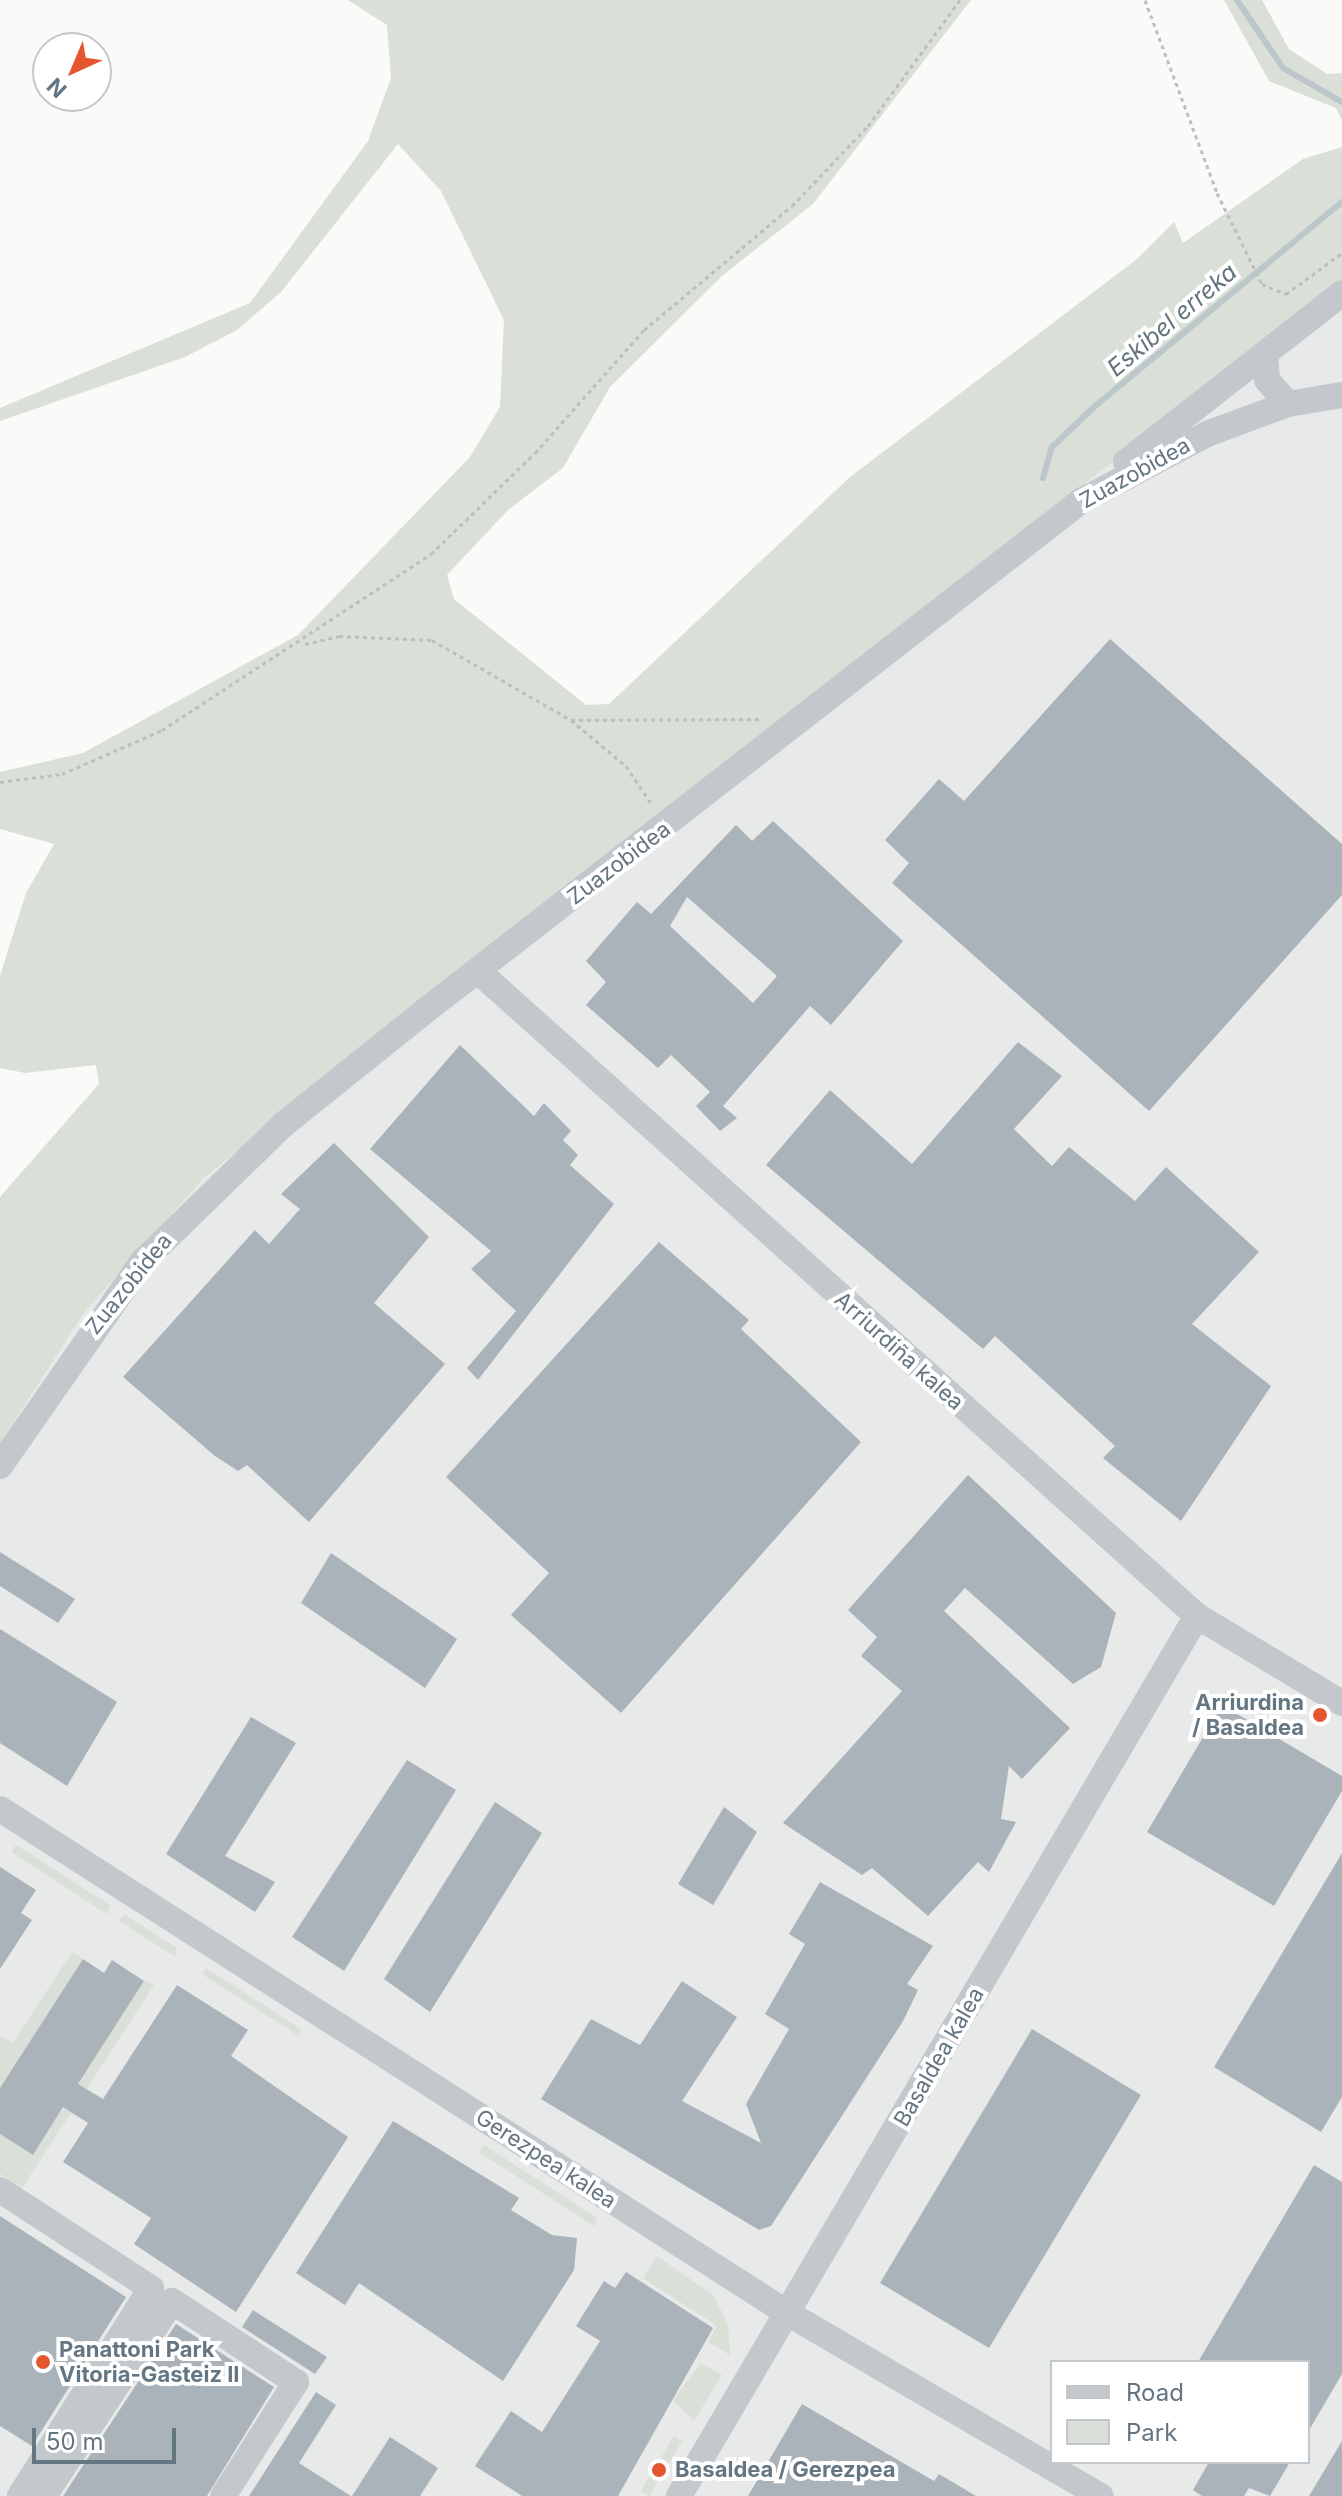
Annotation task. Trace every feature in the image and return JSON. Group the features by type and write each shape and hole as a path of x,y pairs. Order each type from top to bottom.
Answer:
{"street":[{"path":"1081,501 1342,293"},
{"path":"1265,355 1267,380 1288,404"},
{"name":"Zuazobidea","path":"0,1466 133,1273 206,1195 478,971 795,728 1081,501 1145,463 1288,404 1342,395"},
{"name":"Arriurdiña kalea","path":"478,971 1197,1616 1342,1703"},
{"name":"Basaldea kalea","path":"679,2496 789,2314 1197,1616"},
{"name":"Gerezpea kalea","path":"0,1809 789,2314 1101,2496"},
{"path":"0,2190 151,2288 20,2496"},
{"path":"44,2496 172,2301 296,2382 223,2496"},
{"path":"0,2491 8,2496"}],"path":[{"path":"0,782 62,774 162,730 301,644 431,554 535,453 644,330 792,206 868,126 960,0"},
{"path":"1145,0 1262,284 1286,294 1342,253"},
{"path":"301,644 339,636 432,640 571,720 626,766 665,828"},
{"path":"571,720 763,719 795,728"}],"shaded area":[{"path":"1342,281 1342,2496 0,2496 0,1444 84,1313 205,1177"}],"green space":[{"path":"348,0 971,0 813,204 722,276 610,387 563,468 508,510 447,575 454,599 586,705 609,704 850,477 1137,259 1174,222 1183,243 1303,159 1342,147 1342,281 205,1177 84,1313 0,1444 0,1197 99,1084 96,1065 25,1073 0,1068 0,976 26,893 54,844 0,829 0,772 83,753 298,635 470,457 500,407 504,320 441,191 398,144 281,292 237,330 185,357 0,421 0,408 250,303 368,141 391,78 387,25"},
{"path":"1224,0 1262,0 1289,49 1327,74 1342,73 1342,120 1336,108 1269,81"},
{"path":"16,1845 110,1905 107,1914 11,1852"},
{"path":"125,1915 177,1948 175,1957 118,1920"},
{"path":"72,1952 83,1959 0,2088 0,2036 13,2043"},
{"path":"206,1968 301,2029 299,2036 202,1974"},
{"path":"144,1981 154,1985 22,2188 0,2174 0,2134 33,2155"},
{"path":"484,2145 597,2218 594,2226 479,2152"},
{"path":"657,2256 713,2295 728,2324 730,2355 708,2342 717,2326 643,2278"},
{"path":"701,2363 722,2375 694,2421 673,2400"},
{"path":"674,2436 682,2441 649,2496 641,2491"}],"building":[{"path":"1110,639 1342,844 1342,895 1149,1111 892,883 909,863 885,840 939,779 964,801"},
{"path":"773,821 903,941 831,1025 810,1006 723,1106 737,1118 720,1131 696,1106 710,1092 671,1055 658,1068 586,1005 606,982 586,961 637,902 651,914 736,825 752,841","holes":["687,897 777,976 753,1003 670,926"]},
{"path":"1018,1042 1062,1076 1014,1129 1052,1166 1069,1147 1135,1201 1166,1167 1259,1252 1192,1324 1271,1386 1181,1521 1103,1458 1115,1446 995,1336 983,1349 766,1165 830,1090 912,1164"},
{"path":"460,1045 534,1116 544,1103 571,1131 563,1140 578,1155 570,1165 614,1204 478,1380 467,1368 516,1311 471,1269 491,1251 370,1149"},
{"path":"334,1143 429,1237 374,1303 445,1364 309,1522 247,1465 238,1471 215,1456 123,1377 255,1230 269,1244 300,1209 281,1194"},
{"path":"659,1242 749,1320 741,1329 861,1442 621,1713 511,1615 549,1573 446,1477"},
{"path":"968,1475 1116,1613 1101,1667 1073,1684 965,1588 944,1611 1070,1728 1022,1779 1009,1766 1001,1819 1016,1822 989,1872 978,1862 928,1916 872,1868 862,1875 783,1823 902,1691 861,1656 877,1637 848,1610"},
{"path":"0,1552 75,1599 58,1623 0,1586"},
{"path":"331,1553 457,1639 425,1688 301,1603"},
{"path":"0,1629 117,1702 67,1786 0,1743"},
{"path":"1222,1705 1342,1776 1342,1791 1274,1906 1147,1832"},
{"path":"251,1717 296,1743 225,1856 275,1882 255,1912 166,1854"},
{"path":"407,1760 456,1790 344,1971 292,1937"},
{"path":"495,1802 542,1833 430,2012 384,1979"},
{"path":"724,1807 757,1832 713,1905 678,1884"},
{"path":"1342,1853 1342,2097 1321,2132 1214,2067"},
{"path":"0,1867 36,1890 21,1913 32,1920 0,1969"},
{"path":"820,1882 933,1946 907,1984 918,1990 903,2021 771,2226 759,2230 541,2099 591,2019 640,2045 682,1981 737,2017 682,2101 761,2143 746,2104 789,2029 765,2014 805,1944 789,1934"},
{"path":"83,1959 104,1973 112,1960 144,1981 78,2084 103,2099 177,1985 248,2030 231,2056 348,2137 236,2312 134,2244 151,2218 63,2162 88,2123 63,2107 33,2155 0,2134 0,2088"},
{"path":"1032,2029 1141,2095 989,2348 880,2283"},
{"path":"393,2121 519,2198 511,2210 552,2235 577,2238 574,2270 503,2381 359,2283 345,2305 296,2273"},
{"path":"1314,2165 1342,2182 1342,2374 1310,2429 1310,2360 1199,2360"},
{"name":"Panattoni Park Vitoria-Gasteiz II","path":"0,2216 126,2297 32,2446 0,2426"},
{"path":"626,2272 713,2328 618,2496 522,2496 475,2466 511,2411 542,2432 600,2341 576,2326 604,2281 615,2288"},
{"path":"253,2310 327,2357 315,2374 242,2327"},
{"path":"176,2324 274,2387 207,2496 63,2496"},
{"path":"316,2392 336,2405 299,2463 351,2496 249,2496"},
{"path":"802,2404 934,2481 939,2474 976,2496 748,2496"},
{"path":"390,2437 438,2468 420,2496 352,2496"},
{"path":"1342,2441 1342,2496 1309,2496"},
{"path":"1208,2464 1289,2464 1270,2496 1249,2488 1244,2496 1202,2496 1193,2490"}],"waterway":[{"name":"Eskibel erreka","path":"1237,0 1283,68 1342,102"},
{"name":"Eskibel erreka","path":"1043,478 1052,447 1094,407 1342,202"}],"place":[{"name":"Arriurdina / Basaldea","path":"1320,1715"},
{"name":"Panattoni Park Vitoria-Gasteiz II","path":"43,2362"},
{"name":"Basaldea / Gerezpea","path":"659,2470"}]}
